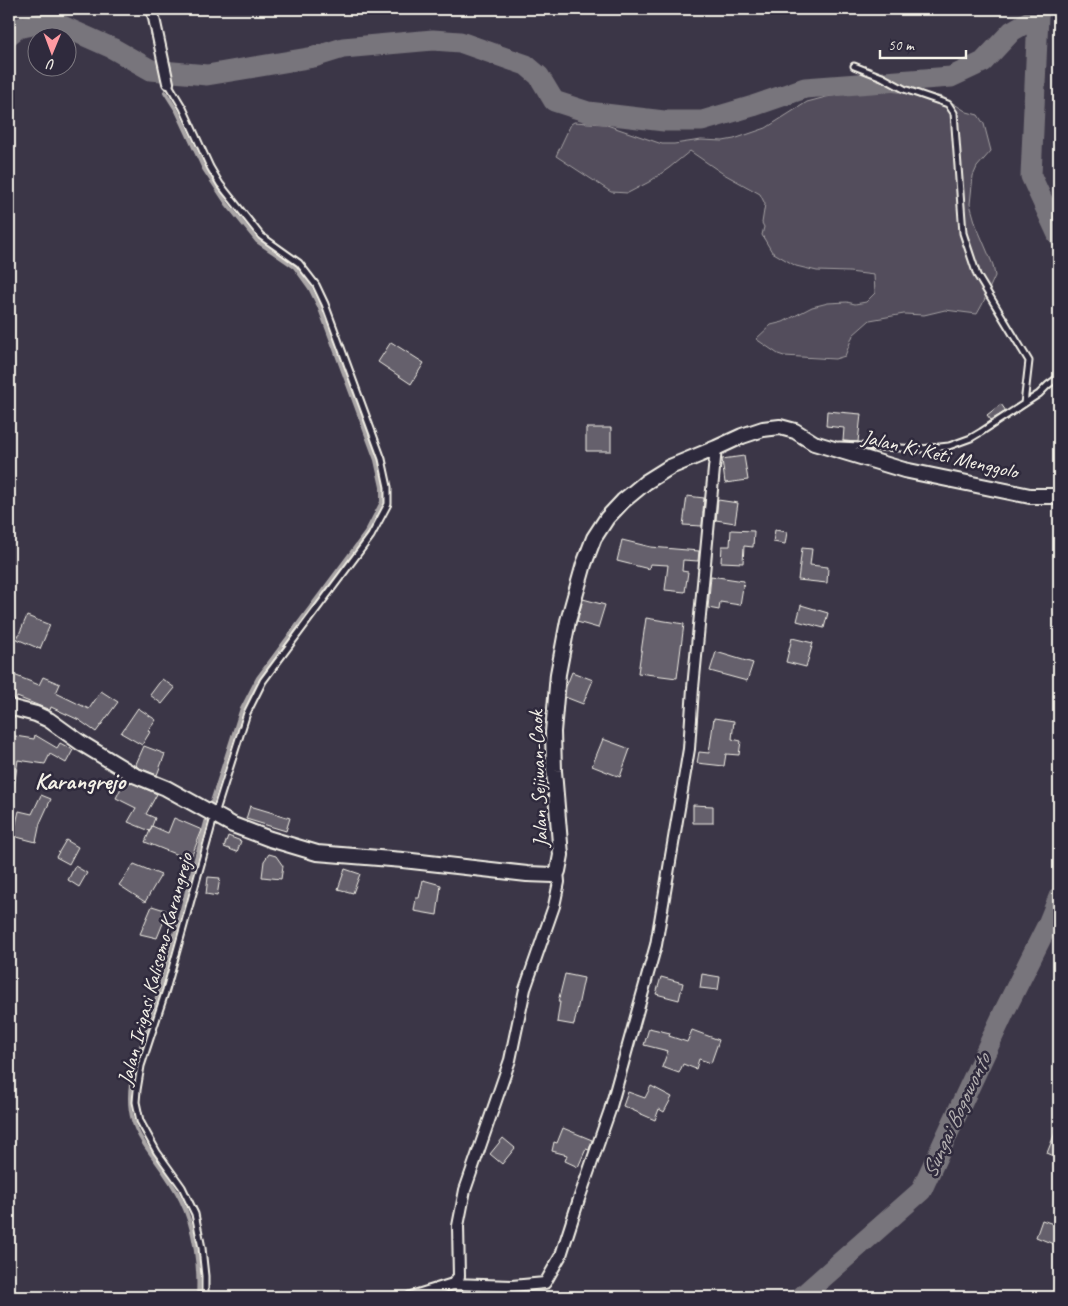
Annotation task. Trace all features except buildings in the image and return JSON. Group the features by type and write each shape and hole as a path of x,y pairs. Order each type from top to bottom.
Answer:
{"street":[{"path":"152,9 168,83"},
{"name":"Jalan Sejiwan-Caok","path":"9,707 36,714 49,720 81,743 134,775 166,788 244,829 270,839 317,852 528,874 554,874 558,870 561,855 554,771 553,732 558,674 568,621 584,564 594,538 608,518 624,501 657,474 670,467 762,429 780,427 796,431 814,443"},
{"name":"Jalan Ki Keti Menggolo","path":"814,443 904,470 1030,496 1059,496"},
{"path":"411,1297 453,1284 512,1286 545,1283 561,1256 578,1200 610,1110 656,945 689,750 693,688 716,448"},
{"path":"453,1284 458,1276 458,1226 465,1190 510,1060 526,989 554,906 559,882 558,870"}],"lane":[{"path":"854,66 882,77 904,89 948,104 954,113 963,233 977,275 1029,360 1024,404"},
{"name":"Jalan Irigasi Kalisemo-Karangrejo","path":"168,83 183,108 210,167 232,201 261,236 299,263 316,285 325,304 382,459 388,486 388,504 371,536 263,681 247,713 209,811 169,980 141,1066 136,1102 140,1121 150,1140 182,1187 195,1214 203,1258 205,1297"},
{"path":"814,443 921,449 949,446 970,438 1039,394 1059,377"}],"shaded area":[{"path":"872,90 929,94 943,97 967,112 978,115 984,124 991,151 977,167 973,176 970,204 976,225 993,265 995,276 977,314 945,310 924,315 904,314 870,320 853,335 845,356 835,359 784,356 756,339 771,325 783,322 812,307 828,303 847,302 855,304 866,302 875,293 874,275 817,271 796,266 772,252 762,235 765,204 760,194 722,173 690,151 649,182 628,193 611,192 556,156 571,124 574,122 604,124 662,144 701,140 723,141 766,128 807,102"}],"waterway":[{"name":"Sungai Bogowonto","path":"1040,9 1038,16 1031,176 1059,237"},
{"path":"9,35 18,28 38,24 58,24 112,48 151,70 207,75 314,57 343,48 433,40 460,42 526,65 539,76 554,101 588,112 664,121 702,121 805,88 951,77 983,62 1012,31 1038,16"},
{"path":"165,92 177,111 204,169 227,204 257,241 295,267 310,288 319,306 376,460 382,487 382,502 366,533 258,678 241,711 210,808"},
{"path":"198,1297 196,1247 190,1223 181,1200 134,1124 130,1107 130,1088 135,1064 160,988 208,815"},
{"name":"Sungai Bogowonto","path":"801,1297 921,1191 1005,1010 1048,924 1059,897"}],"district":[{"name":"Karangrejo","path":"80,781"}]}
